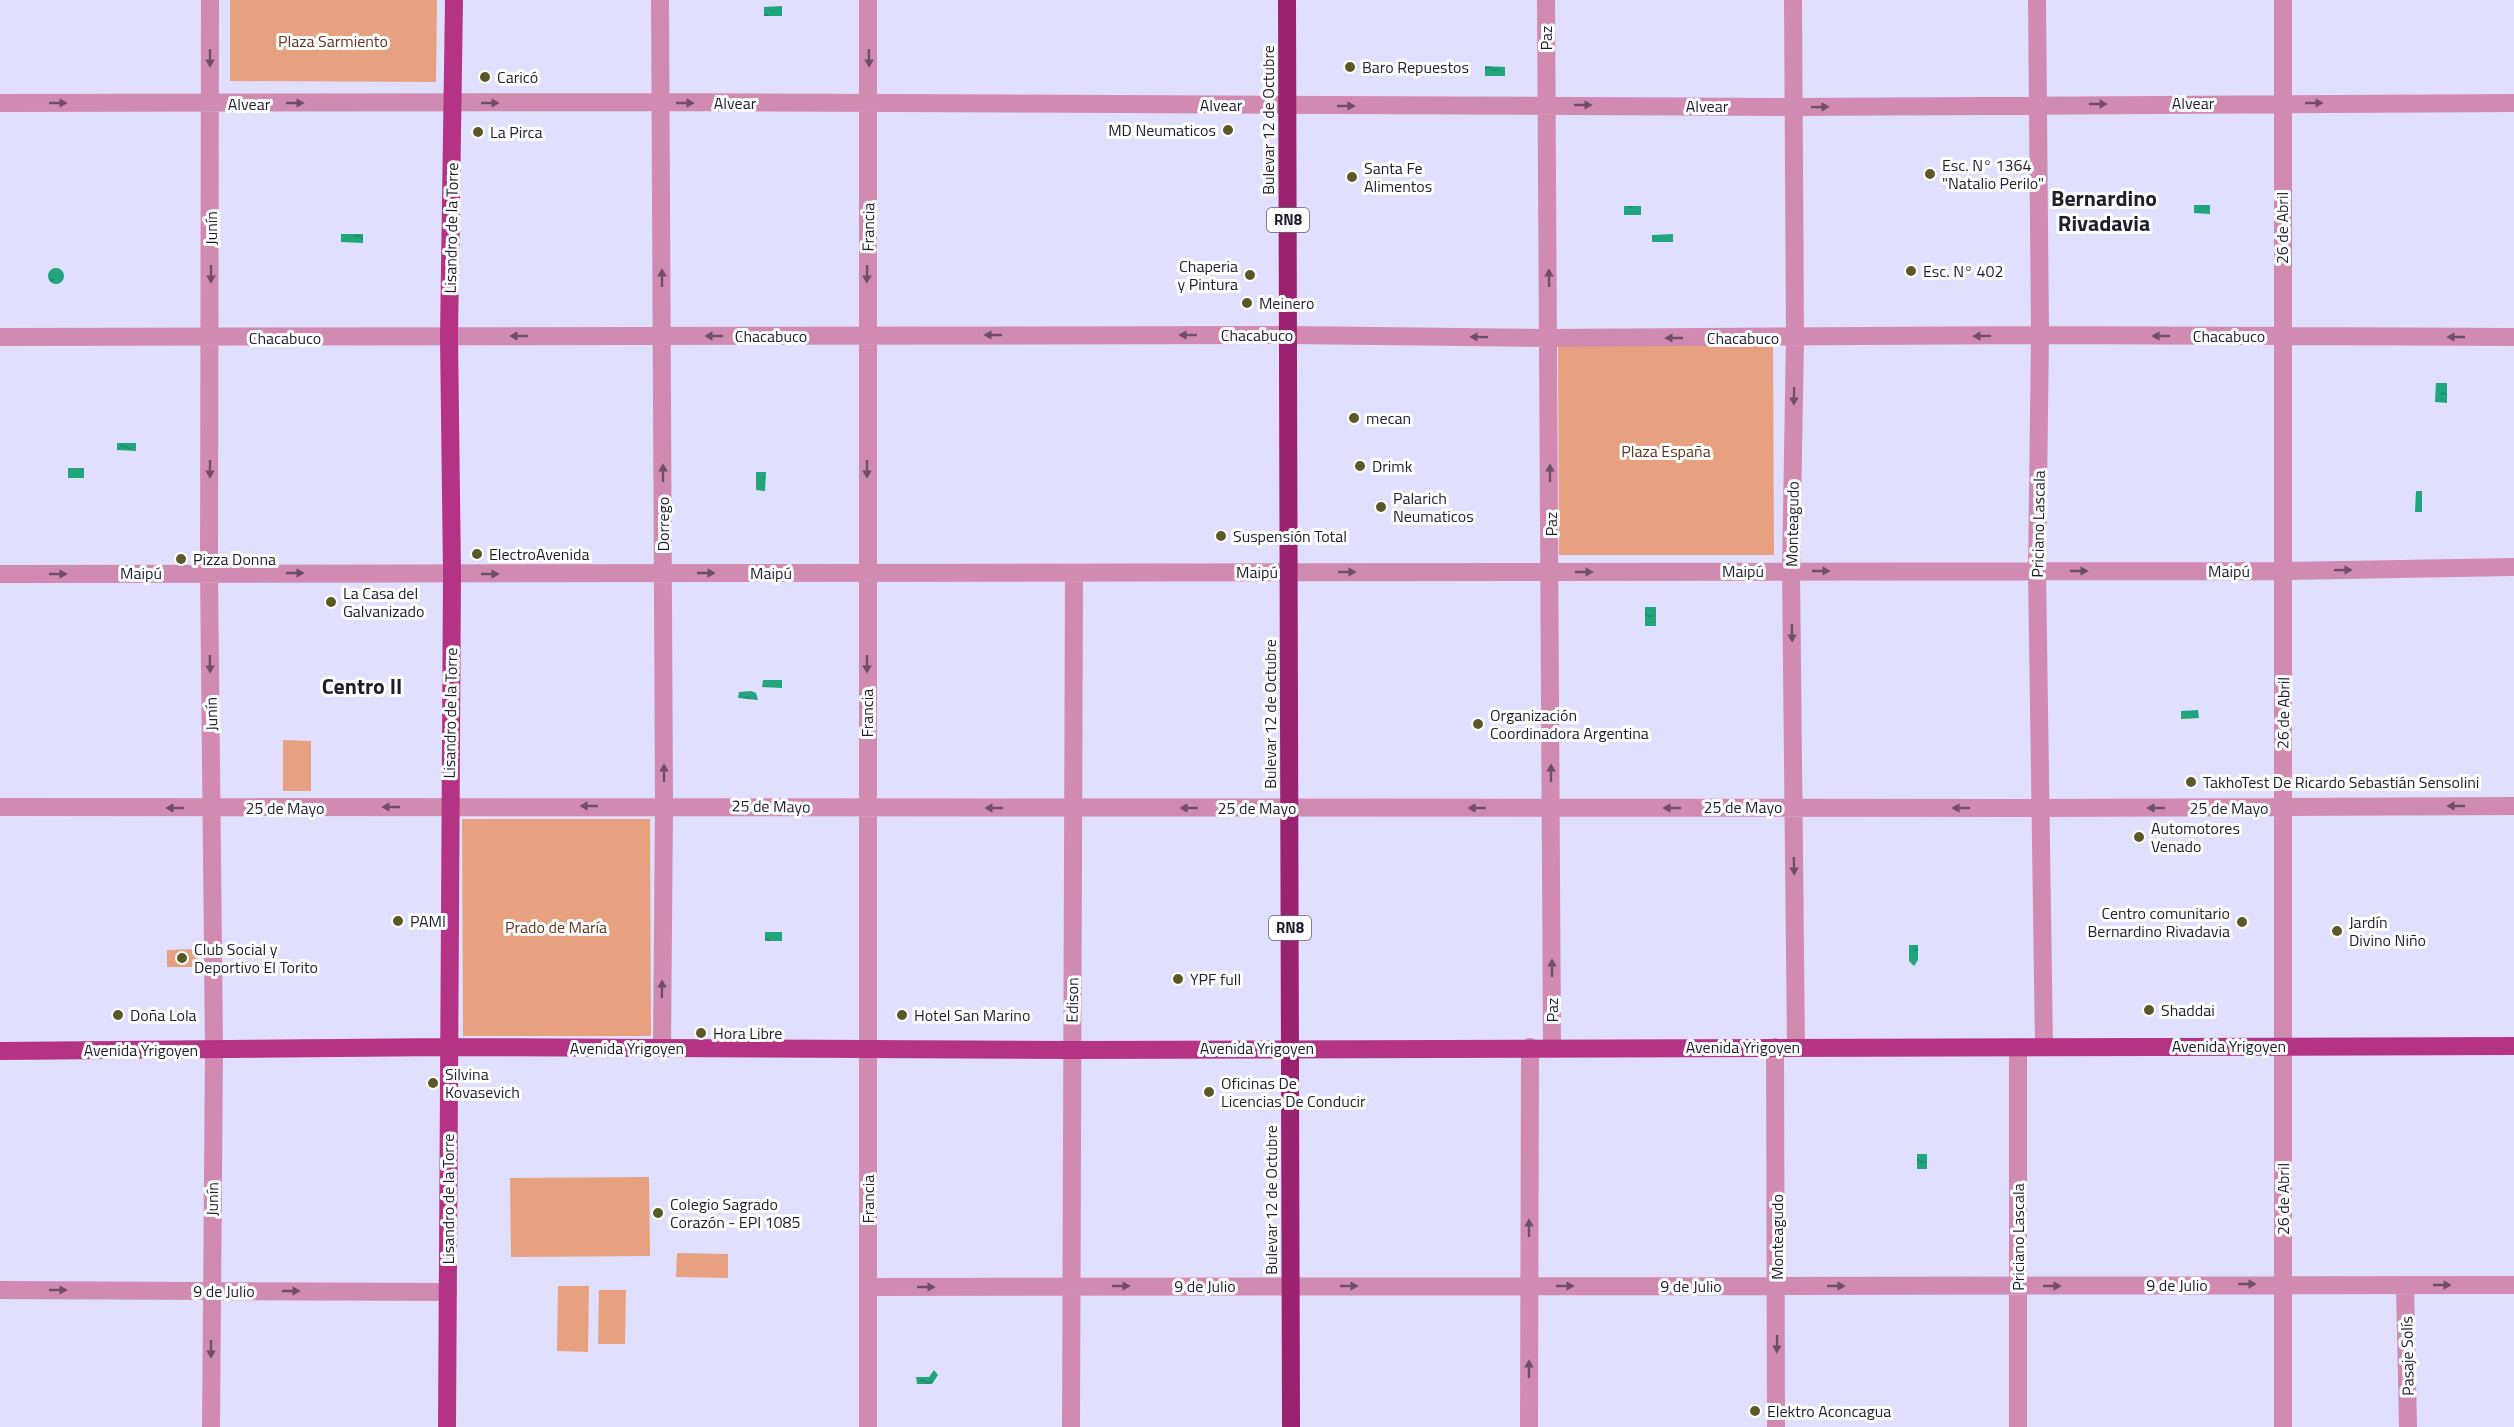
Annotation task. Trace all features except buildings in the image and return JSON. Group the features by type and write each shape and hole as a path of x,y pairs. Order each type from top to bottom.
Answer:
{"highway":[{"name":"Bulevar 12 de Octubre","path":"1287,0 1291,1427"}],"main road":[{"name":"Lisandro de la Torre","path":"447,1427 452,574 448,336 454,0"},
{"name":"Avenida Yrigoyen","path":"0,1051 449,1047 1071,1050 2514,1046"}],"street":[{"name":"Junín","path":"210,0 209,573 214,1050 211,1427"},
{"name":"Dorrego","path":"660,0 664,805 662,1048"},
{"name":"Francia","path":"868,0 868,1427"},
{"name":"Paz","path":"1546,0 1550,338 1552,1047"},
{"name":"Monteagudo","path":"1793,0 1795,337 1791,571 1796,1047"},
{"name":"Priciano Lascala","path":"2037,0 2040,335 2037,571 2044,1047"},
{"name":"26 de Abril","path":"2283,0 2283,1427"},
{"name":"Alvear","path":"0,103 661,102 1794,107 2514,102"},
{"name":"Chacabuco","path":"0,337 1288,334 1550,338 2040,335 2514,337"},
{"name":"Maipú","path":"0,574 2284,571 2514,567"},
{"name":"Edison","path":"1071,1427 1074,574"},
{"name":"25 de Mayo","path":"0,807 664,805 1074,808 2040,808 2514,806"},
{"path":"1529,1427 1530,1047"},
{"name":"Monteagudo","path":"1775,1047 1776,1427"},
{"name":"Priciano Lascala","path":"2018,1047 2018,1427"},
{"name":"Pasaje Solís","path":"2405,1285 2408,1427"},
{"name":"9 de Julio","path":"868,1287 2514,1285"},
{"name":"9 de Julio","path":"0,1290 448,1292"}],"green space":[{"name":"Plaza Sarmiento","path":"230,0 437,0 436,82 230,81"},
{"name":"Plaza España","path":"1558,346 1773,346 1774,555 1559,555"},
{"path":"283,740 311,741 311,791 283,791"},
{"name":"Prado de María","path":"462,819 650,819 651,1036 463,1036"},
{"name":"Club Social y Deportivo El Torito","path":"197,949 197,967 167,967 167,950"},
{"path":"649,1177 650,1256 511,1257 510,1178"},
{"path":"677,1253 728,1254 728,1278 676,1277"},
{"path":"558,1286 589,1286 588,1352 557,1351"},
{"path":"599,1290 626,1290 625,1344 598,1344"}],"water":[{"path":"782,6 782,16 764,16 764,7"},
{"path":"1485,66 1505,67 1505,76 1485,76"},
{"path":"2194,205 2210,205 2210,214 2194,213"},
{"path":"1624,206 1641,206 1641,215 1624,215"},
{"path":"341,234 363,234 363,243 341,242"},
{"path":"1673,234 1673,242 1652,242 1652,235"},
{"path":"53,268 59,268 64,276 62,282 53,284 48,279 48,273"},
{"path":"2436,383 2447,383 2447,403 2435,402"},
{"path":"117,443 136,443 136,451 117,450"},
{"path":"68,468 84,468 84,478 68,478"},
{"path":"756,472 766,472 765,491 756,490"},
{"path":"2416,491 2422,491 2422,512 2415,512"},
{"path":"1645,607 1656,607 1656,626 1645,626"},
{"path":"763,680 782,680 782,688 762,687"},
{"path":"739,692 756,693 758,700 738,698"},
{"path":"2198,710 2199,718 2181,719 2181,711"},
{"path":"765,932 782,932 782,941 765,941"},
{"path":"1909,945 1918,945 1918,960 1914,966 1909,961"},
{"path":"1917,1154 1927,1154 1927,1169 1917,1169"},
{"path":"934,1370 938,1375 932,1384 917,1384 916,1377 929,1377"}],"place":[{"name":"Baro Repuestos","path":"1350,67"},
{"name":"Caricó","path":"485,77"},
{"name":"MD Neumaticos","path":"1228,130"},
{"name":"La Pirca","path":"478,132"},
{"name":"Esc. N° 1364 \"Natalio Perilo\"","path":"1930,174"},
{"name":"Santa Fe Alimentos","path":"1352,177"},
{"name":"Esc. N° 402","path":"1911,271"},
{"name":"Chaperia y Pintura","path":"1250,275"},
{"name":"Meinero","path":"1247,303"},
{"name":"mecan","path":"1354,418"},
{"name":"Drimk","path":"1360,466"},
{"name":"Palarich Neumaticos","path":"1381,507"},
{"name":"Suspensión Total","path":"1221,536"},
{"name":"ElectroAvenida","path":"477,554"},
{"name":"Pizza Donna","path":"181,559"},
{"name":"La Casa del Galvanizado","path":"331,602"},
{"name":"Organización Coordinadora Argentina","path":"1478,724"},
{"name":"TakhoTest De Ricardo Sebastián Sensolini","path":"2191,782"},
{"name":"Automotores Venado","path":"2139,837"},
{"name":"PAMI","path":"398,921"},
{"name":"Centro comunitario Bernardino Rivadavia","path":"2242,922"},
{"name":"Jardín Divino Niño","path":"2337,931"},
{"name":"Club Social y Deportivo El Torito","path":"182,958"},
{"name":"YPF full","path":"1178,979"},
{"name":"Shaddai","path":"2149,1010"},
{"name":"Doña Lola","path":"118,1015"},
{"name":"Hotel San Marino","path":"902,1015"},
{"name":"Hora Libre","path":"701,1033"},
{"name":"Silvina Kovasevich","path":"433,1083"},
{"name":"Oficinas De Licencias De Conducir","path":"1209,1092"},
{"name":"Colegio Sagrado Corazón - EPI 1085","path":"658,1213"},
{"name":"Elektro Aconcagua","path":"1755,1411"}],"district":[{"name":"Bernardino Rivadavia","path":"2104,210"},
{"name":"Centro II","path":"362,686"}]}
